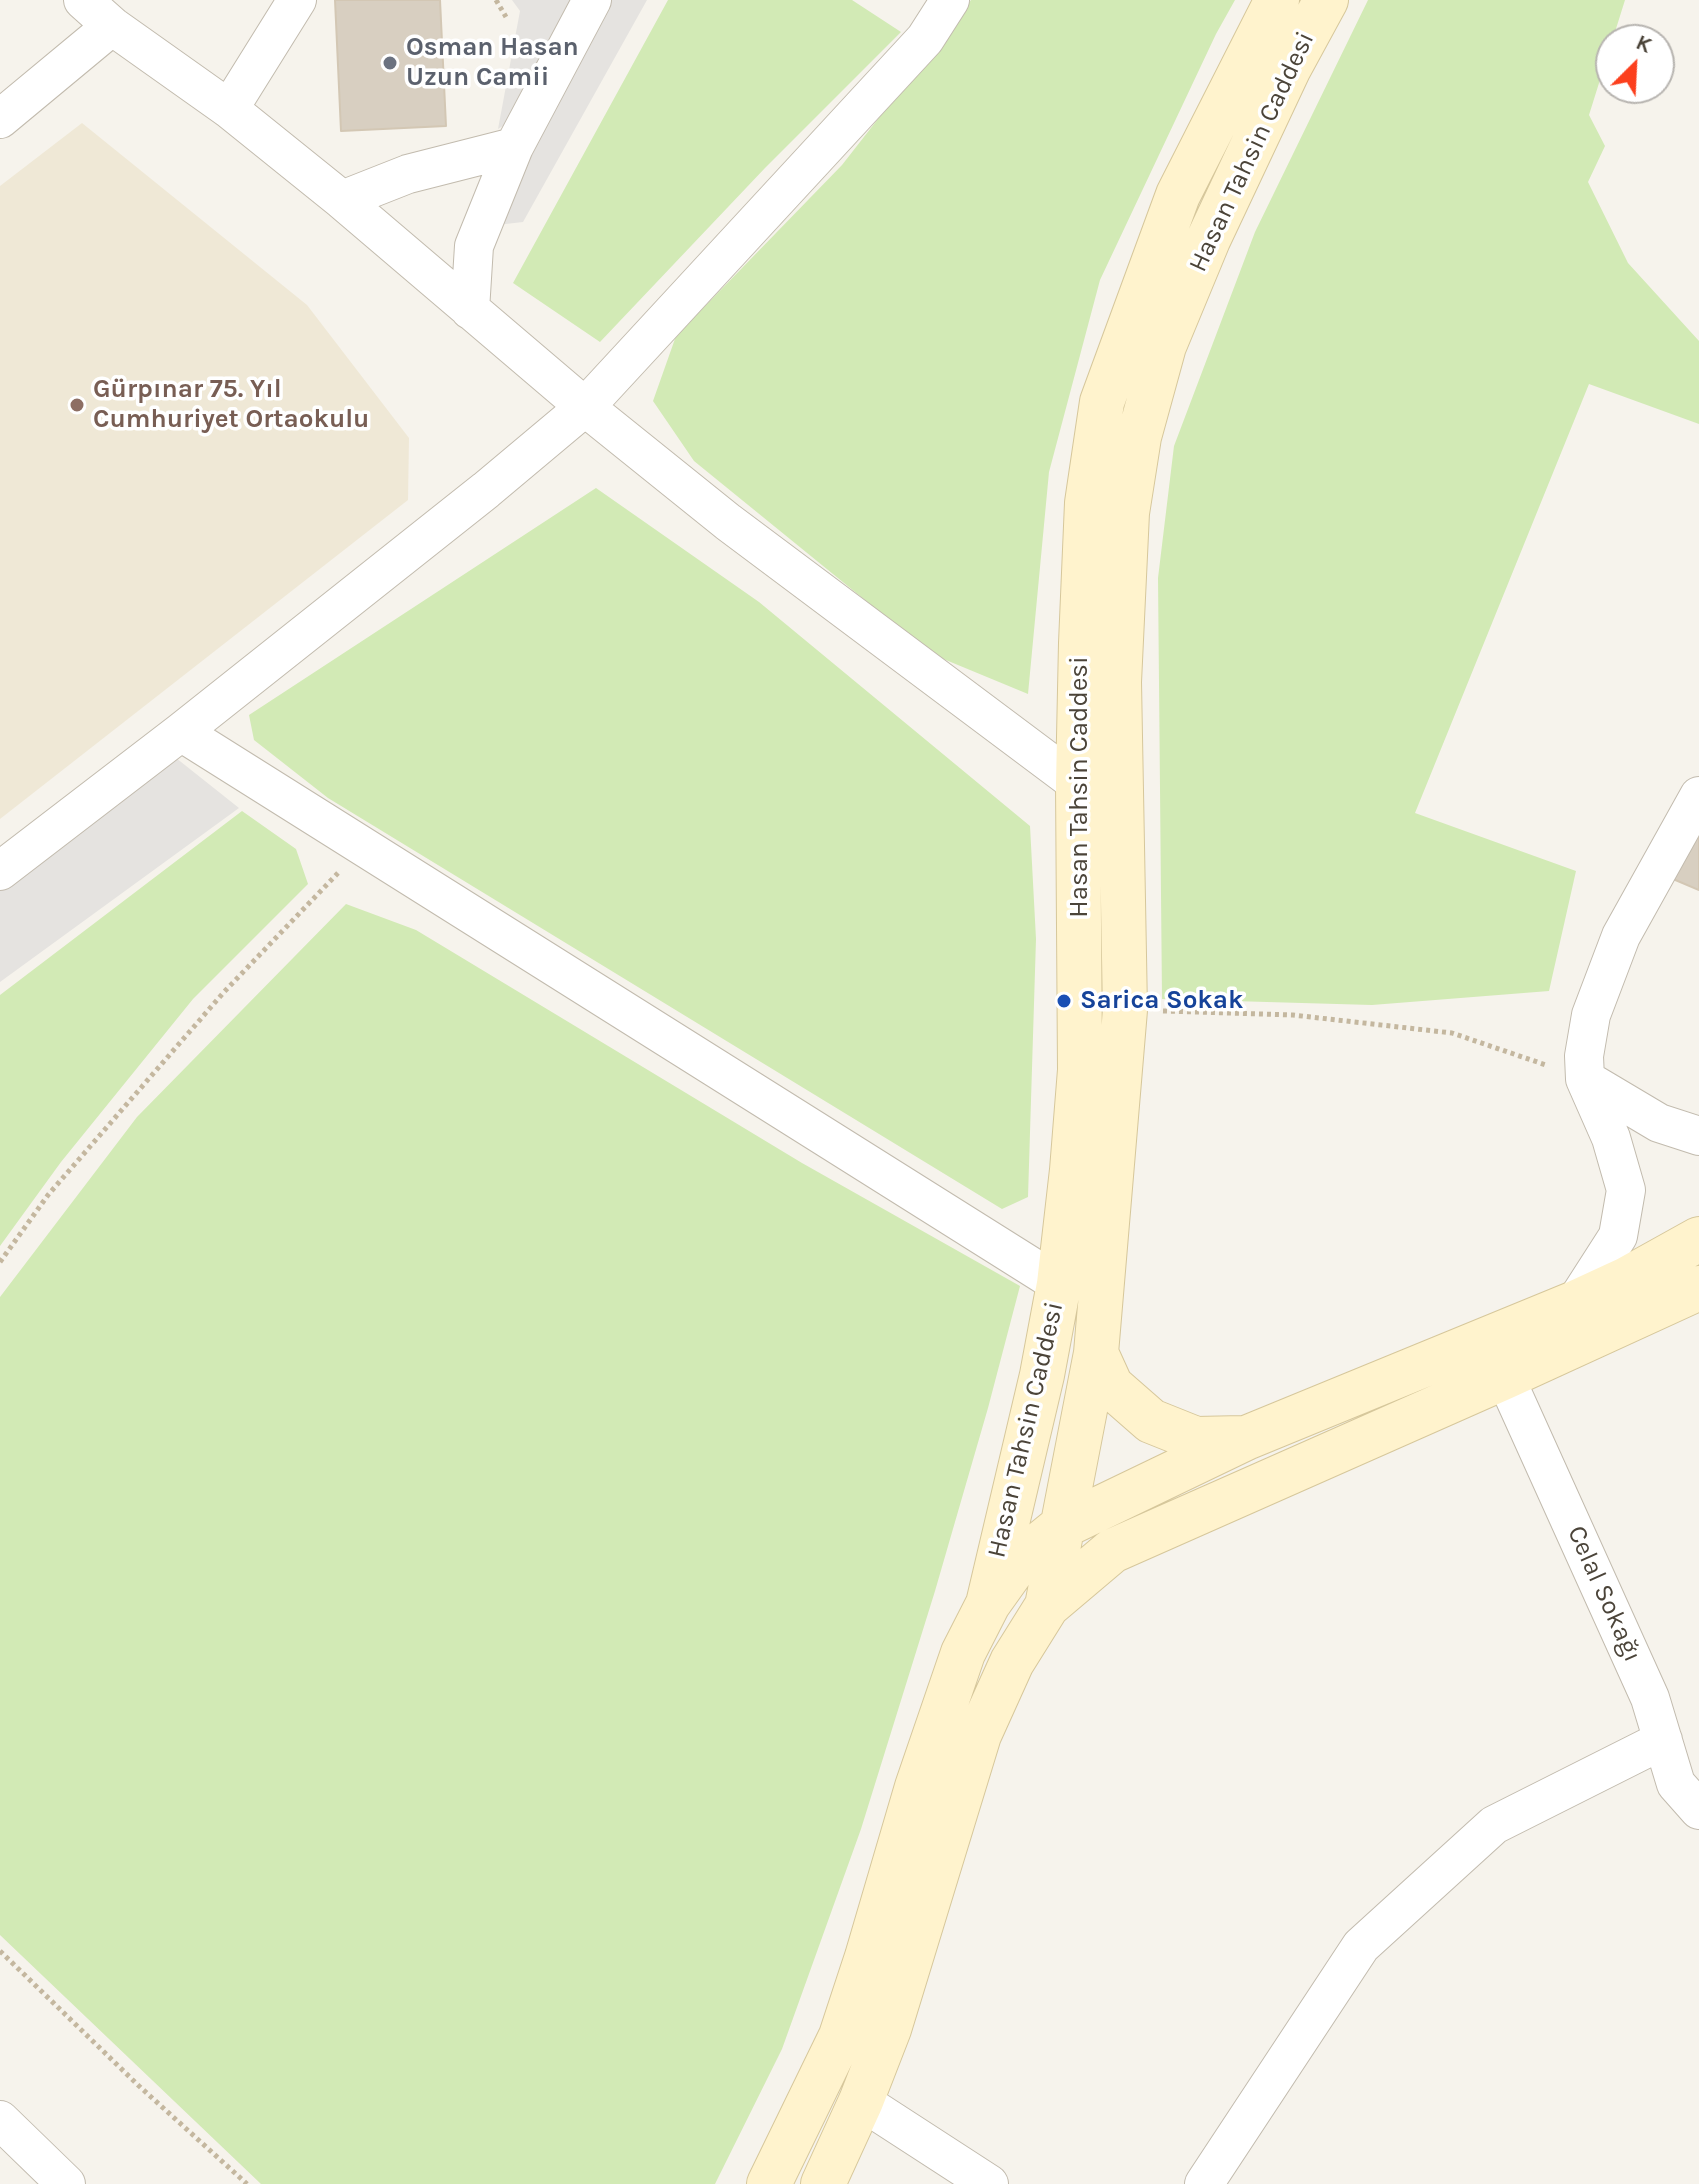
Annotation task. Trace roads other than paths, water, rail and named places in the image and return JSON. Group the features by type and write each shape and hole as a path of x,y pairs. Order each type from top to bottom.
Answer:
{"main road":[{"name":"Hasan Tahsin Caddesi","path":"988,1604 1042,1375 1059,1284 1072,1170 1080,1070 1078,784 1087,503 1102,402 1178,195 1277,0"},
{"name":"Hasan Tahsin Caddesi","path":"1047,1606 1096,1353 1125,1010 1119,682 1127,513 1139,437 1164,346 1215,226 1289,68 1326,0"},
{"path":"1078,784 1121,829"},
{"name":"Hasan Tahsin Caddesi","path":"769,2184 841,2036 917,1787 963,1653 988,1604 1018,1562 1061,1527 1246,1438 1575,1303 1627,1279 1699,1239"},
{"path":"823,2184 861,2101 889,2029 979,1735 1012,1662 1047,1606 1112,1551 1699,1288"},
{"path":"1096,1353 1111,1386 1151,1421 1196,1439 1246,1438"},
{"path":"1024,1451 1024,1471 1047,1517 1072,1536 1095,1545 1130,1543"}],"street":[{"path":"83,0 112,26 229,109 342,200 585,407 728,522 1078,784"},
{"path":"229,109 297,0"},
{"path":"470,310 474,246 514,147 592,0"},
{"path":"0,871 181,732 486,490 585,407 925,39 950,0"},
{"path":"0,119 112,26"},
{"path":"342,200 408,174 514,147"},
{"path":"181,732 1059,1284"},
{"path":"1575,1303 1618,1236 1626,1190 1611,1138 1585,1079 1584,1056 1591,1015 1621,936 1699,796"},
{"path":"1585,1079 1659,1123 1699,1136"},
{"name":"Celal Sokağı","path":"1505,1377 1650,1698 1676,1784 1699,1810"},
{"path":"1204,2184 1361,1946 1494,1825 1663,1740"},
{"path":"861,2101 989,2184"},
{"path":"0,2120 66,2184"}],"place":[{"name":"Osman Hasan Uzun Camii","path":"390,63"},
{"name":"Gürpınar 75. Yıl Cumhuriyet Ortaokulu","path":"77,405"},
{"name":"Sarica Sokak","path":"1064,1001"}]}
